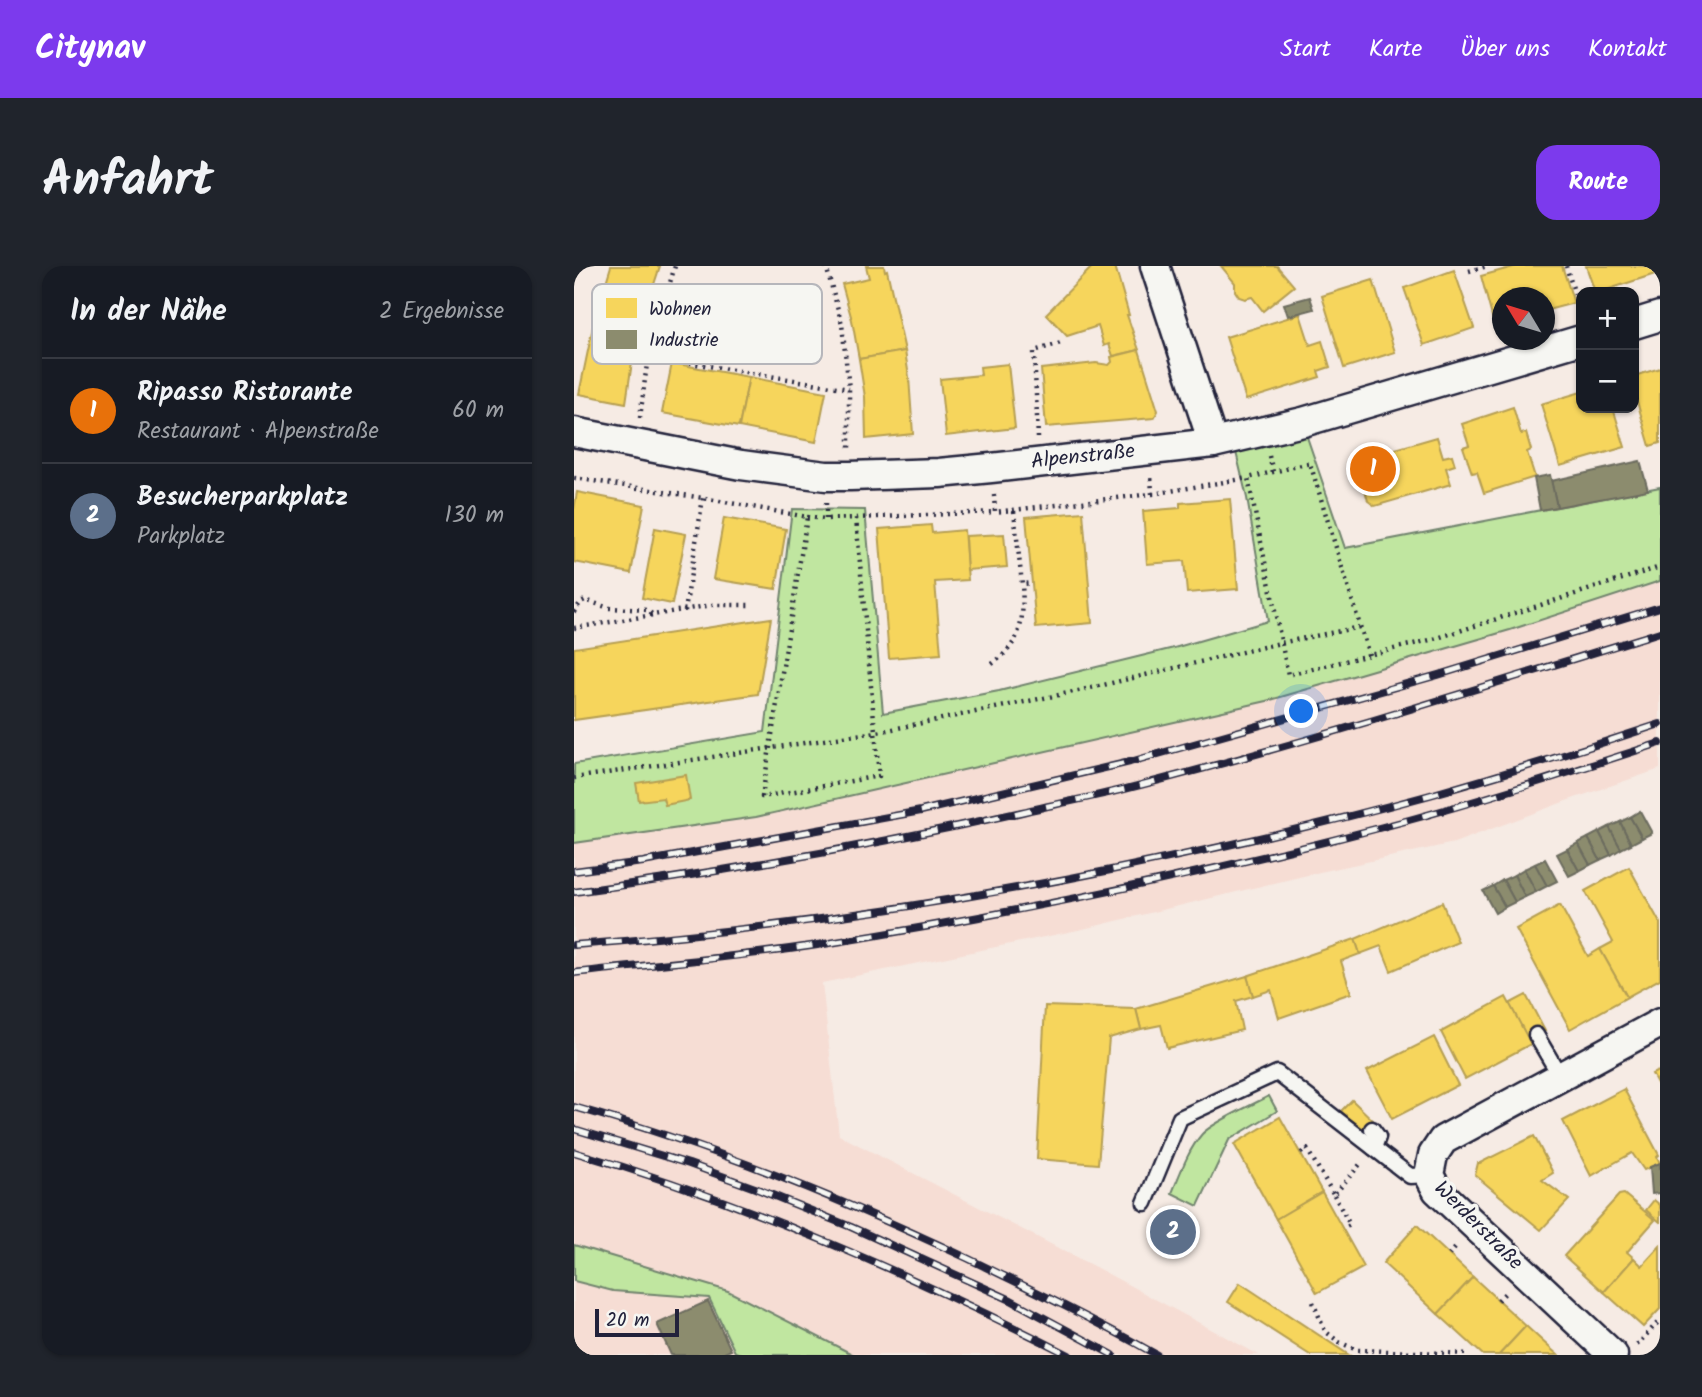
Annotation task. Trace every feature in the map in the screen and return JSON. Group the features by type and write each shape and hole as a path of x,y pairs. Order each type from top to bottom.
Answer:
{"street":[{"path":"1155,266 1213,443"},
{"path":"1639,322 1660,316"},
{"name":"Alpenstraße","path":"574,432 730,463 826,476 939,472 1213,443 1303,422 1576,341"},
{"name":"Werderstraße","path":"1625,1351 1437,1190 1429,1175 1433,1155 1443,1140 1660,1023"}],"lane":[{"path":"1536,1035 1560,1076"},
{"path":"1145,1203 1180,1118 1277,1073 1410,1176 1429,1175"},
{"path":"1372,1129 1378,1137 1374,1148"}],"path":[{"path":"670,284 675,266"},
{"path":"826,266 842,324 849,389 849,436"},
{"path":"1469,271 1487,266"},
{"path":"1566,266 1576,298"},
{"path":"1039,462 1034,352 1061,343"},
{"path":"640,416 647,364"},
{"path":"697,364 849,389"},
{"path":"1150,450 1152,494"},
{"path":"992,664 1006,653 1019,631 1024,611 1014,511 1152,494 1248,478 1310,463 1369,655"},
{"path":"574,478 826,519 995,512"},
{"path":"1248,478 1288,675 1433,639 1660,567"},
{"path":"685,611 703,498"},
{"path":"807,517 762,797 879,776 856,518"},
{"path":"1022,584 1032,583"},
{"path":"574,612 585,600 609,608 648,610 655,615"},
{"path":"574,628 712,605 751,605"},
{"path":"574,778 875,732 1078,691 1280,643 1360,627"},
{"path":"1334,1195 1374,1148"},
{"path":"1301,1153 1307,1149 1334,1195 1350,1225 1343,1229"},
{"path":"1313,1301 1325,1331 1339,1342 1357,1350 1470,1354"},
{"path":"1625,1351 1660,1320"}],"shaded area":[{"path":"1660,581 1660,769 1454,843 1083,929 822,983 839,1135 1259,1355 854,1355 728,1291 574,1245 574,843 756,817 1267,701 1510,630"},
{"path":"574,1281 613,1291 709,1298 735,1352 744,1355 574,1355"}],"green space":[{"path":"1306,434 1345,548 1660,487 1660,581 1510,630 1267,701 756,817 574,843 574,764 765,732 792,509 865,510 883,713 999,691 1174,648 1268,621 1247,498 1236,452"},
{"path":"1269,1096 1277,1111 1229,1140 1198,1206 1172,1193 1188,1155 1207,1129"},
{"path":"574,1245 728,1291 854,1355 744,1355 735,1352 709,1298 613,1291 574,1281"}],"building: Wohnen":[{"path":"611,266 660,266 654,284 606,284"},
{"path":"866,266 884,266 885,271 887,270 905,351 859,359 842,284 869,278"},
{"path":"1093,266 1115,266 1139,350 1113,356 1109,344 1104,346 1098,326 1067,336 1046,314"},
{"path":"1221,266 1277,266 1294,286 1263,311 1252,297 1239,297 1235,291 1235,283"},
{"path":"1517,266 1562,266 1574,303 1555,308 1555,287 1492,287 1492,317 1481,276"},
{"path":"1586,266 1652,266 1655,274 1615,287 1593,287"},
{"path":"1454,270 1474,328 1424,345 1404,288"},
{"path":"1373,280 1395,352 1344,368 1322,296"},
{"path":"1300,314 1310,345 1322,341 1330,367 1318,371 1320,377 1246,400 1226,337"},
{"path":"592,331 592,364 632,364 626,403 579,394"},
{"path":"1139,350 1158,411 1154,418 1046,427 1041,369 1096,363 1109,365 1112,362 1111,357"},
{"path":"905,351 913,434 866,439 865,397 859,359"},
{"path":"672,364 749,377 739,427 662,413"},
{"path":"1008,364 1015,428 946,436 940,379 981,375 980,367"},
{"path":"1660,368 1660,443 1650,446 1639,408 1639,374"},
{"path":"749,377 826,392 816,442 739,427"},
{"path":"1576,394 1576,413 1615,413 1625,447 1560,466 1541,404"},
{"path":"1513,407 1521,434 1526,433 1531,450 1527,452 1535,477 1484,493 1477,472 1472,473 1463,447 1469,445 1462,424"},
{"path":"1437,437 1443,457 1452,455 1455,465 1446,468 1451,484 1375,506 1368,501 1359,468 1364,458"},
{"path":"577,492 644,505 631,573 574,562 574,510"},
{"path":"1230,499 1238,589 1187,593 1184,561 1147,564 1143,511 1180,508 1180,503"},
{"path":"1083,512 1092,623 1036,628 1026,517"},
{"path":"724,518 786,529 776,589 713,579"},
{"path":"931,525 932,533 964,530 968,580 935,582 941,654 889,658 879,529"},
{"path":"655,528 686,534 672,604 642,598"},
{"path":"1004,534 1007,567 967,570 965,536"},
{"path":"771,618 758,694 574,720 574,648"},
{"path":"686,775 690,800 665,805 663,798 639,801 636,783"},
{"path":"1629,867 1660,923 1660,979 1627,997 1600,949 1613,942 1585,891"},
{"path":"1442,902 1458,942 1391,971 1381,946 1360,954 1355,939"},
{"path":"1560,905 1588,956 1600,949 1627,997 1570,1029 1516,929"},
{"path":"1355,939 1360,954 1341,961 1351,993 1279,1018 1271,990 1253,996 1247,976"},
{"path":"1247,976 1253,996 1236,1001 1242,1030 1167,1048 1161,1025 1141,1029 1136,1009"},
{"path":"1526,995 1545,1031 1528,1040 1509,1004"},
{"path":"1506,997 1531,1044 1465,1079 1441,1032"},
{"path":"1045,1006 1136,1009 1141,1029 1109,1038 1098,1164 1037,1159"},
{"path":"1434,1037 1458,1085 1392,1119 1367,1071"},
{"path":"1660,1070 1660,1089 1652,1074"},
{"path":"1624,1089 1659,1155 1657,1157 1660,1163 1644,1170 1632,1153 1591,1176 1563,1121"},
{"path":"1352,1100 1377,1124 1366,1135 1341,1111"},
{"path":"1280,1117 1322,1192 1276,1219 1234,1144"},
{"path":"1534,1136 1553,1173 1542,1180 1569,1200 1541,1230 1475,1175 1478,1163"},
{"path":"1322,1192 1364,1267 1317,1293 1276,1219"},
{"path":"1624,1194 1655,1220 1627,1252 1634,1258 1604,1292 1564,1256 1619,1195"},
{"path":"1654,1200 1660,1205 1660,1222 1646,1210"},
{"path":"1417,1225 1473,1277 1438,1314 1383,1263"},
{"path":"1660,1246 1660,1309 1643,1327 1604,1292 1634,1258 1642,1266"},
{"path":"1473,1277 1526,1326 1499,1355 1483,1355 1438,1314"},
{"path":"1240,1283 1349,1355 1310,1355 1228,1302"},
{"path":"1526,1326 1550,1348 1558,1355 1499,1355"}],"building: Industrie":[{"path":"1310,297 1314,309 1288,316 1284,304"},
{"path":"1640,461 1648,490 1557,507 1551,481"},
{"path":"1550,475 1557,507 1540,510 1534,478"},
{"path":"1640,811 1652,833 1642,838 1630,817"},
{"path":"1630,817 1642,838 1631,844 1620,822"},
{"path":"1620,822 1631,844 1621,849 1609,827"},
{"path":"1609,827 1621,849 1611,855 1599,832"},
{"path":"1599,832 1611,855 1600,860 1588,838"},
{"path":"1588,838 1600,860 1590,865 1578,843"},
{"path":"1578,843 1590,865 1579,871 1567,849"},
{"path":"1567,849 1579,871 1569,876 1557,854"},
{"path":"1545,859 1557,881 1547,886 1535,864"},
{"path":"1535,864 1547,886 1536,892 1524,869"},
{"path":"1524,869 1536,892 1525,897 1514,875"},
{"path":"1514,875 1525,897 1515,902 1503,880"},
{"path":"1503,880 1515,902 1505,907 1493,886"},
{"path":"1493,886 1505,907 1495,913 1483,891"},
{"path":"1660,1163 1660,1193 1652,1194 1650,1167"},
{"path":"708,1301 731,1350 720,1355 671,1355 657,1324"}],"railway":[{"path":"574,871 643,862 921,811 1130,762 1438,675 1660,607"},
{"path":"574,892 855,847 1123,790 1334,732 1660,632"},
{"path":"574,945 821,919 944,901 1112,870 1385,807 1660,724"},
{"path":"574,973 824,944 1118,890 1409,820 1660,743"},
{"path":"574,1107 674,1138 774,1174 871,1214 1015,1281 1157,1355"},
{"path":"574,1129 689,1164 851,1227 1011,1300 1113,1355"},
{"path":"574,1152 702,1193 826,1242 949,1296 1069,1355"}],"place":[{"name":"Ripasso Ristorante","path":"1373,469"},
{"name":"Besucherparkplatz","path":"1173,1232"}]}
